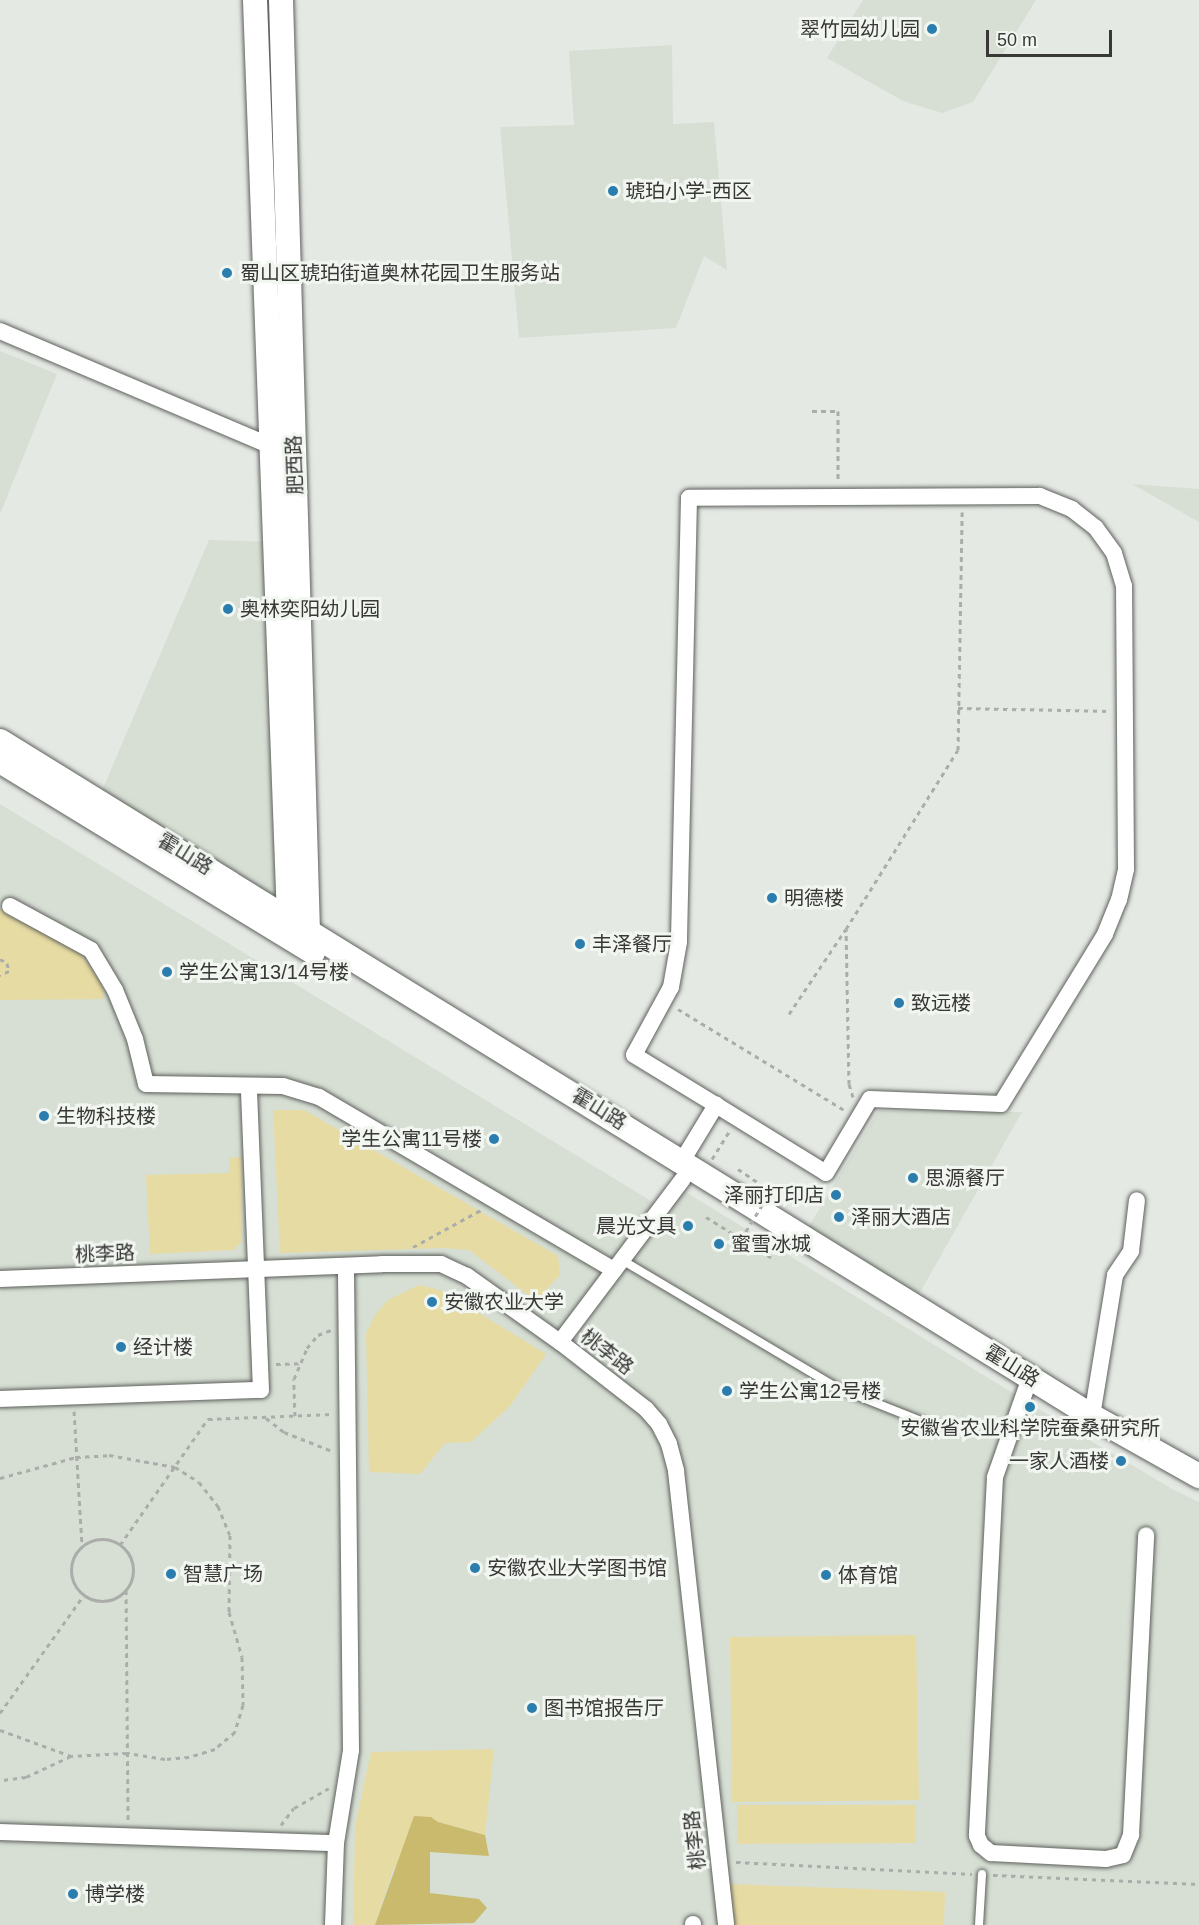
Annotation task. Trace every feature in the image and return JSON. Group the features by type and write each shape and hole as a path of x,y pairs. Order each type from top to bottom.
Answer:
{"main road":[{"name":"肥西路","path":"255,0 271,446 298,924"},
{"name":"肥西路","path":"281,0 294,455 298,924"},
{"name":"霍山路","path":"0,741 298,924 690,1171 1026,1389 1181,1483 1199,1491"},
{"name":"霍山路","path":"0,761 690,1171 1092,1416 1199,1476"}],"street":[{"path":"0,332 294,455"},
{"path":"962,496 1040,496 1072,509 1096,528 1114,553 1124,586 1126,869 1119,900 1106,934 1001,1104 870,1100 826,1173 634,1055 665,1000 675,973 679,942 689,498 962,496"},
{"path":"10,906 91,950 115,990 135,1039 146,1084 283,1086 319,1097 496,1202 618,1265"},
{"path":"0,1399 261,1390 249,1086"},
{"path":"560,1342 690,1171 716,1105"},
{"path":"1092,1416 1115,1275 1131,1251 1137,1200"},
{"name":"桃李路","path":"0,1279 431,1263 448,1266 560,1342 646,1409 659,1424 669,1444 677,1482 726,1925"},
{"path":"333,1925 336,1843 351,1750 346,1266"},
{"path":"1026,1389 994,1477 977,1836 981,1845 991,1853 1106,1859 1123,1855 1131,1835 1146,1535"},
{"path":"0,1832 336,1843"}],"lane":[{"path":"618,1265 838,1388 936,1427"},
{"path":"979,1925 982,1874"}],"path":[{"path":"812,411 838,411 838,497"},
{"path":"789,1014 846,929 958,750 962,496"},
{"path":"958,708 1125,711"},
{"path":"846,929 849,1084 858,1119"},
{"path":"0,959 7,963 9,971 0,975"},
{"path":"665,1000 858,1119"},
{"path":"690,1171 737,1118"},
{"path":"738,1169 771,1191 741,1239"},
{"path":"413,1247 496,1202"},
{"path":"706,1218 775,1260"},
{"path":"295,1416 293,1387 307,1348 318,1335 346,1323"},
{"path":"260,1365 301,1362"},
{"path":"74,1397 82,1546 72,1563 74,1583 85,1594 98,1600 108,1600 126,1590"},
{"path":"120,1545 208,1419 347,1413"},
{"path":"265,1417 284,1432 348,1456"},
{"path":"0,1478 76,1457 109,1455 175,1467 199,1482 218,1506 230,1535 230,1612 242,1657 243,1705 235,1732 215,1749 189,1757 165,1759 127,1753 71,1756 26,1777 0,1780"},
{"path":"82,1546 101,1539 120,1545 132,1561 133,1571 126,1590 128,1836"},
{"path":"0,1713 85,1594"},
{"path":"0,1730 71,1756"},
{"path":"274,1841 284,1820 294,1808 310,1797 346,1781"},
{"path":"719,1862 1199,1884"}],"shaded area":[{"name":"翠竹园幼儿园","path":"863,0 1036,0 973,102 942,113 903,101 827,58"},
{"name":"琥珀小学-西区","path":"672,45 673,124 714,122 727,270 704,256 676,328 519,338 500,127 574,125 569,51"},
{"path":"0,351 57,374 0,514"},
{"path":"1132,484 1199,489 1199,522"},
{"path":"209,540 275,542 289,917 98,800"},
{"name":"安徽农业大学","path":"0,804 661,1207 676,1186 1086,1438 1174,1490 1199,1502 1199,1925 0,1925"},
{"path":"0,909 71,941 102,982 104,999 0,1000"},
{"path":"273,1110 304,1110 558,1256 560,1275 536,1301 469,1250 443,1248 280,1253"},
{"path":"878,1111 1022,1112 918,1296 808,1228"},
{"path":"242,1157 242,1241 234,1250 150,1254 146,1175 229,1173 229,1158"},
{"path":"419,1285 443,1291 546,1354 510,1406 471,1442 445,1443 420,1474 369,1472 366,1334 375,1315 388,1300"},
{"path":"916,1635 919,1800 732,1802 730,1637"},
{"path":"494,1749 485,1835 438,1822 431,1817 393,1870 375,1925 353,1925 355,1826 371,1752"},
{"path":"737,1805 916,1805 916,1843 737,1844"},
{"path":"414,1816 431,1817 438,1822 485,1835 489,1856 430,1852 430,1893 479,1899 487,1908 474,1923 375,1925"},
{"path":"729,1884 945,1892 944,1925 728,1925"}],"place":[{"name":"翠竹园幼儿园","path":"932,29"},
{"name":"琥珀小学-西区","path":"613,191"},
{"name":"蜀山区琥珀街道奥林花园卫生服务站","path":"227,273"},
{"name":"奥林奕阳幼儿园","path":"228,609"},
{"name":"明德楼","path":"772,898"},
{"name":"丰泽餐厅","path":"580,944"},
{"name":"学生公寓13/14号楼","path":"167,972"},
{"name":"致远楼","path":"899,1003"},
{"name":"生物科技楼","path":"44,1116"},
{"name":"学生公寓11号楼","path":"494,1139"},
{"name":"思源餐厅","path":"913,1178"},
{"name":"泽丽打印店","path":"836,1195"},
{"name":"泽丽大酒店","path":"839,1217"},
{"name":"晨光文具","path":"688,1226"},
{"name":"蜜雪冰城","path":"719,1244"},
{"name":"安徽农业大学","path":"432,1302"},
{"name":"经计楼","path":"121,1347"},
{"name":"学生公寓12号楼","path":"727,1391"},
{"name":"安徽省农业科学院蚕桑研究所","path":"1030,1407"},
{"name":"一家人酒楼","path":"1121,1461"},
{"name":"安徽农业大学图书馆","path":"475,1568"},
{"name":"智慧广场","path":"171,1574"},
{"name":"体育馆","path":"826,1575"},
{"name":"图书馆报告厅","path":"532,1708"},
{"name":"博学楼","path":"73,1894"}]}
